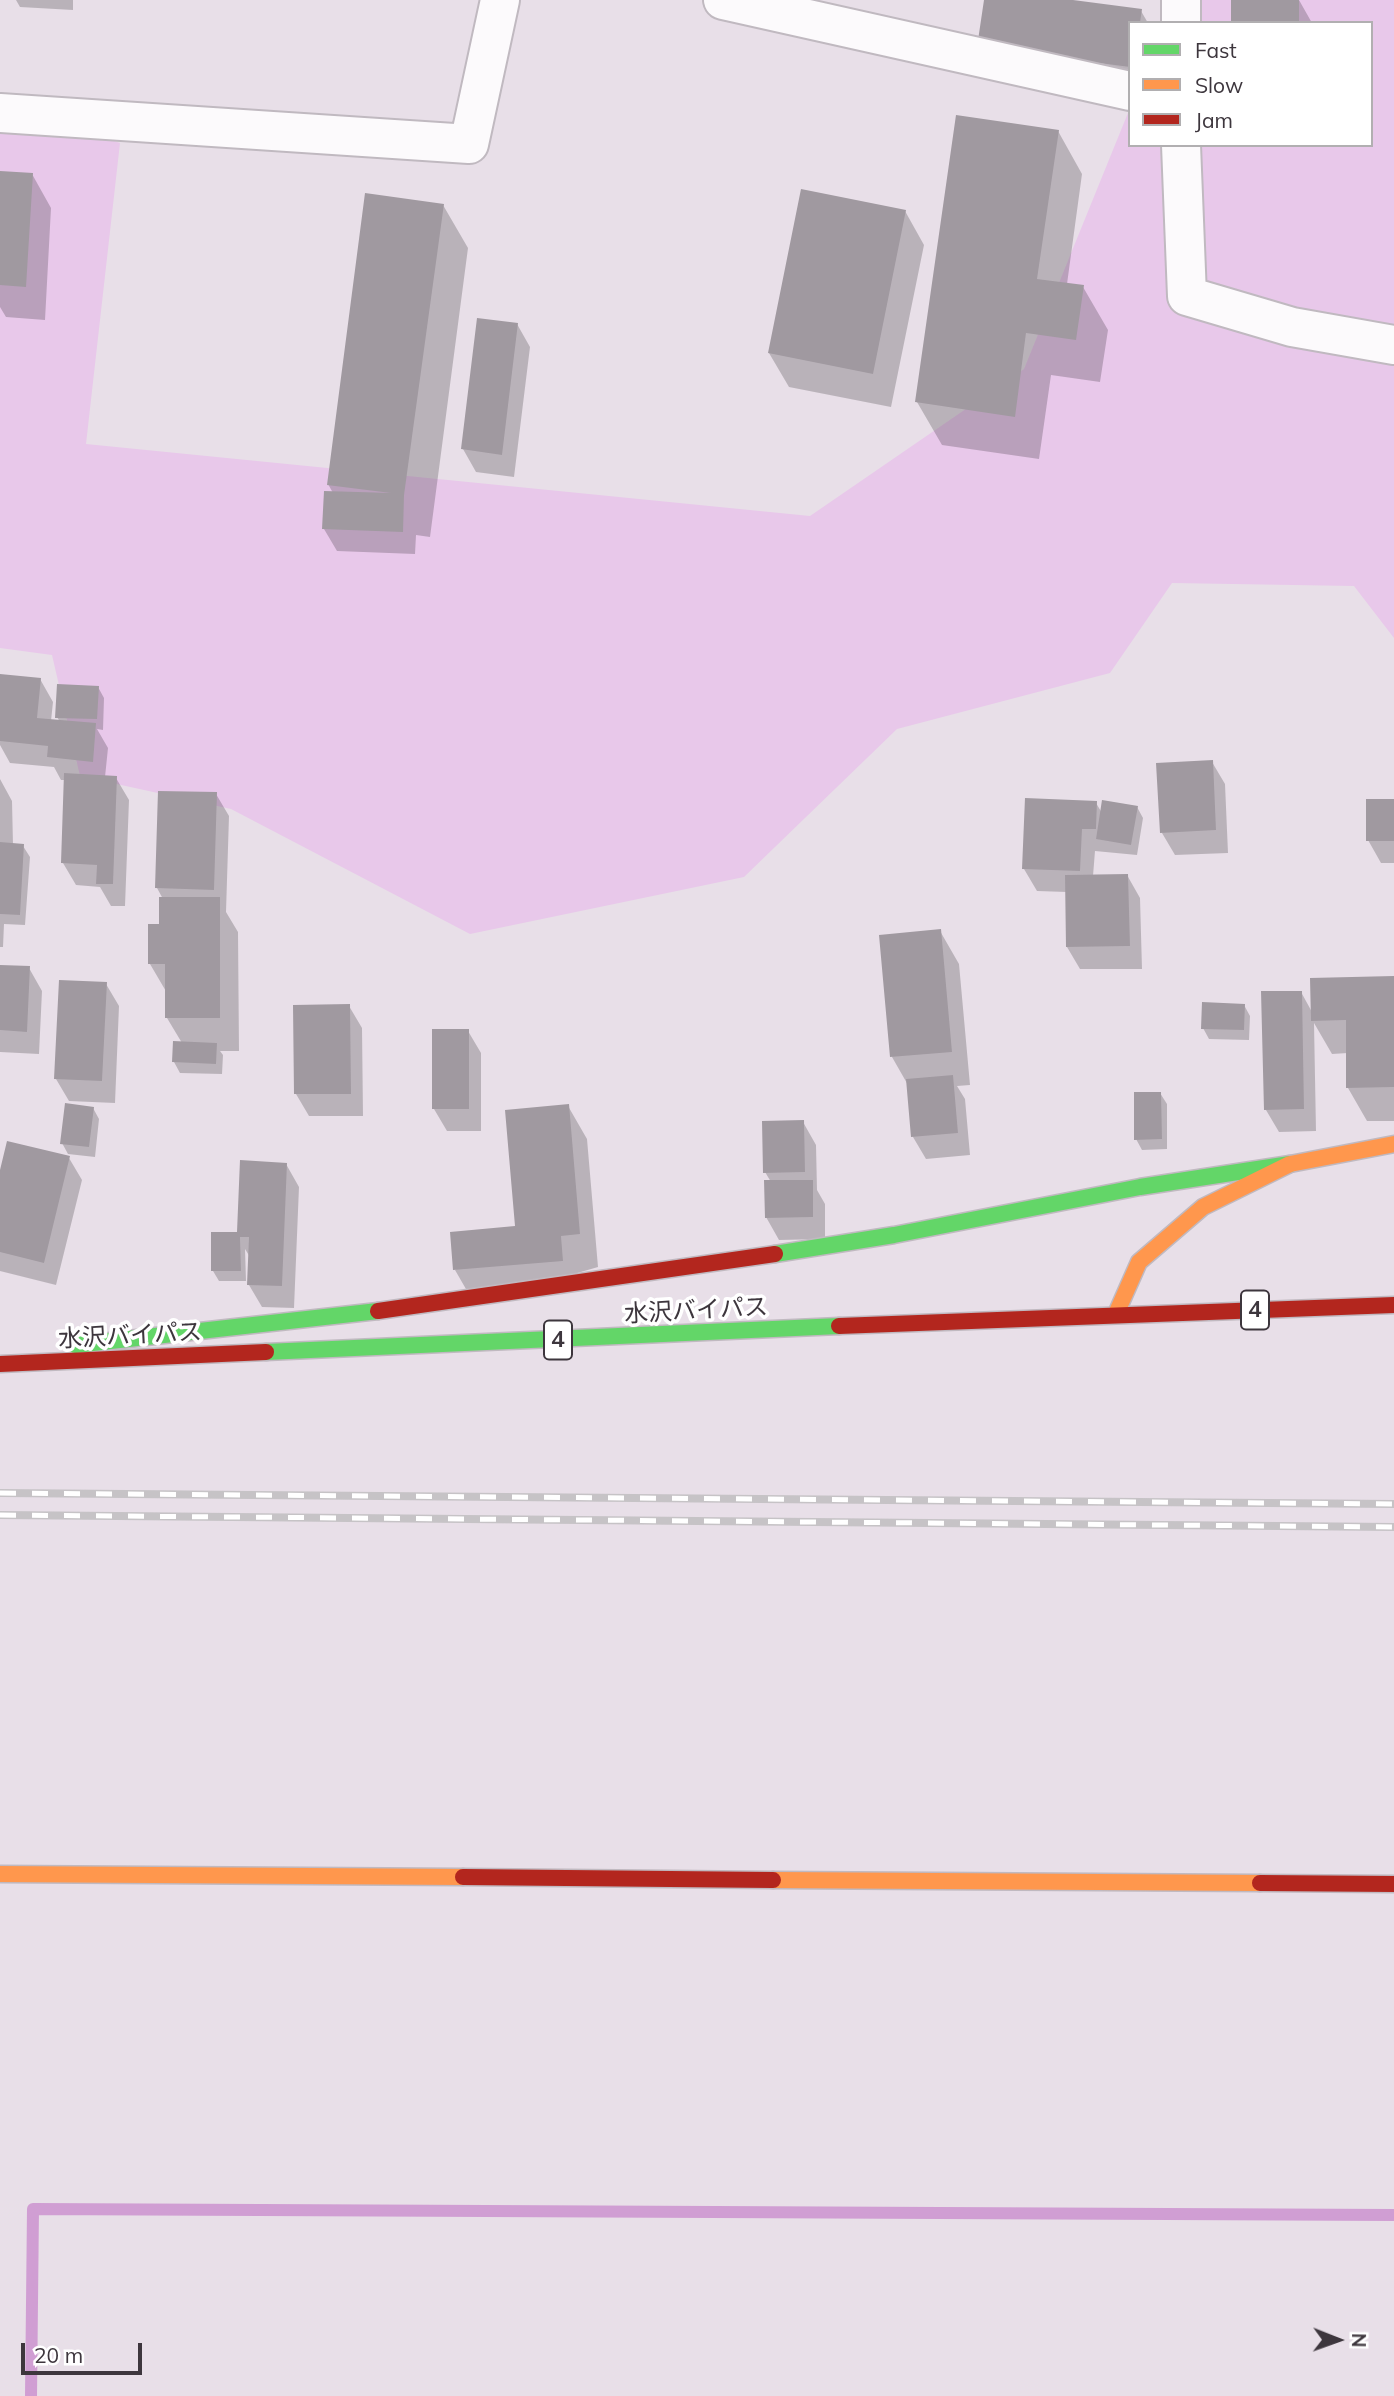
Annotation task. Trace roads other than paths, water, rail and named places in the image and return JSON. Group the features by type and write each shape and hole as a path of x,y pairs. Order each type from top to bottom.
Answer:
{"main road":[{"path":"0,1354 342,1316 659,1272 894,1235 1140,1187 1290,1164 1394,1144"},
{"path":"1116,1314 1139,1262 1203,1207 1290,1164"},
{"name":"水沢バイパス","path":"0,1364 1116,1314 1394,1305"},
{"path":"0,1874 1394,1884"}],"street":[{"path":"0,113 469,144 500,0"},
{"path":"723,0 1128,91"},
{"path":"1181,0 1181,21"},
{"path":"1181,147 1187,296 1292,327 1394,345"}],"waterway":[{"path":"31,2396 33,2209 1394,2215"}],"railway":[{"path":"0,1493 1394,1504"},
{"path":"0,1515 1394,1527"}]}
